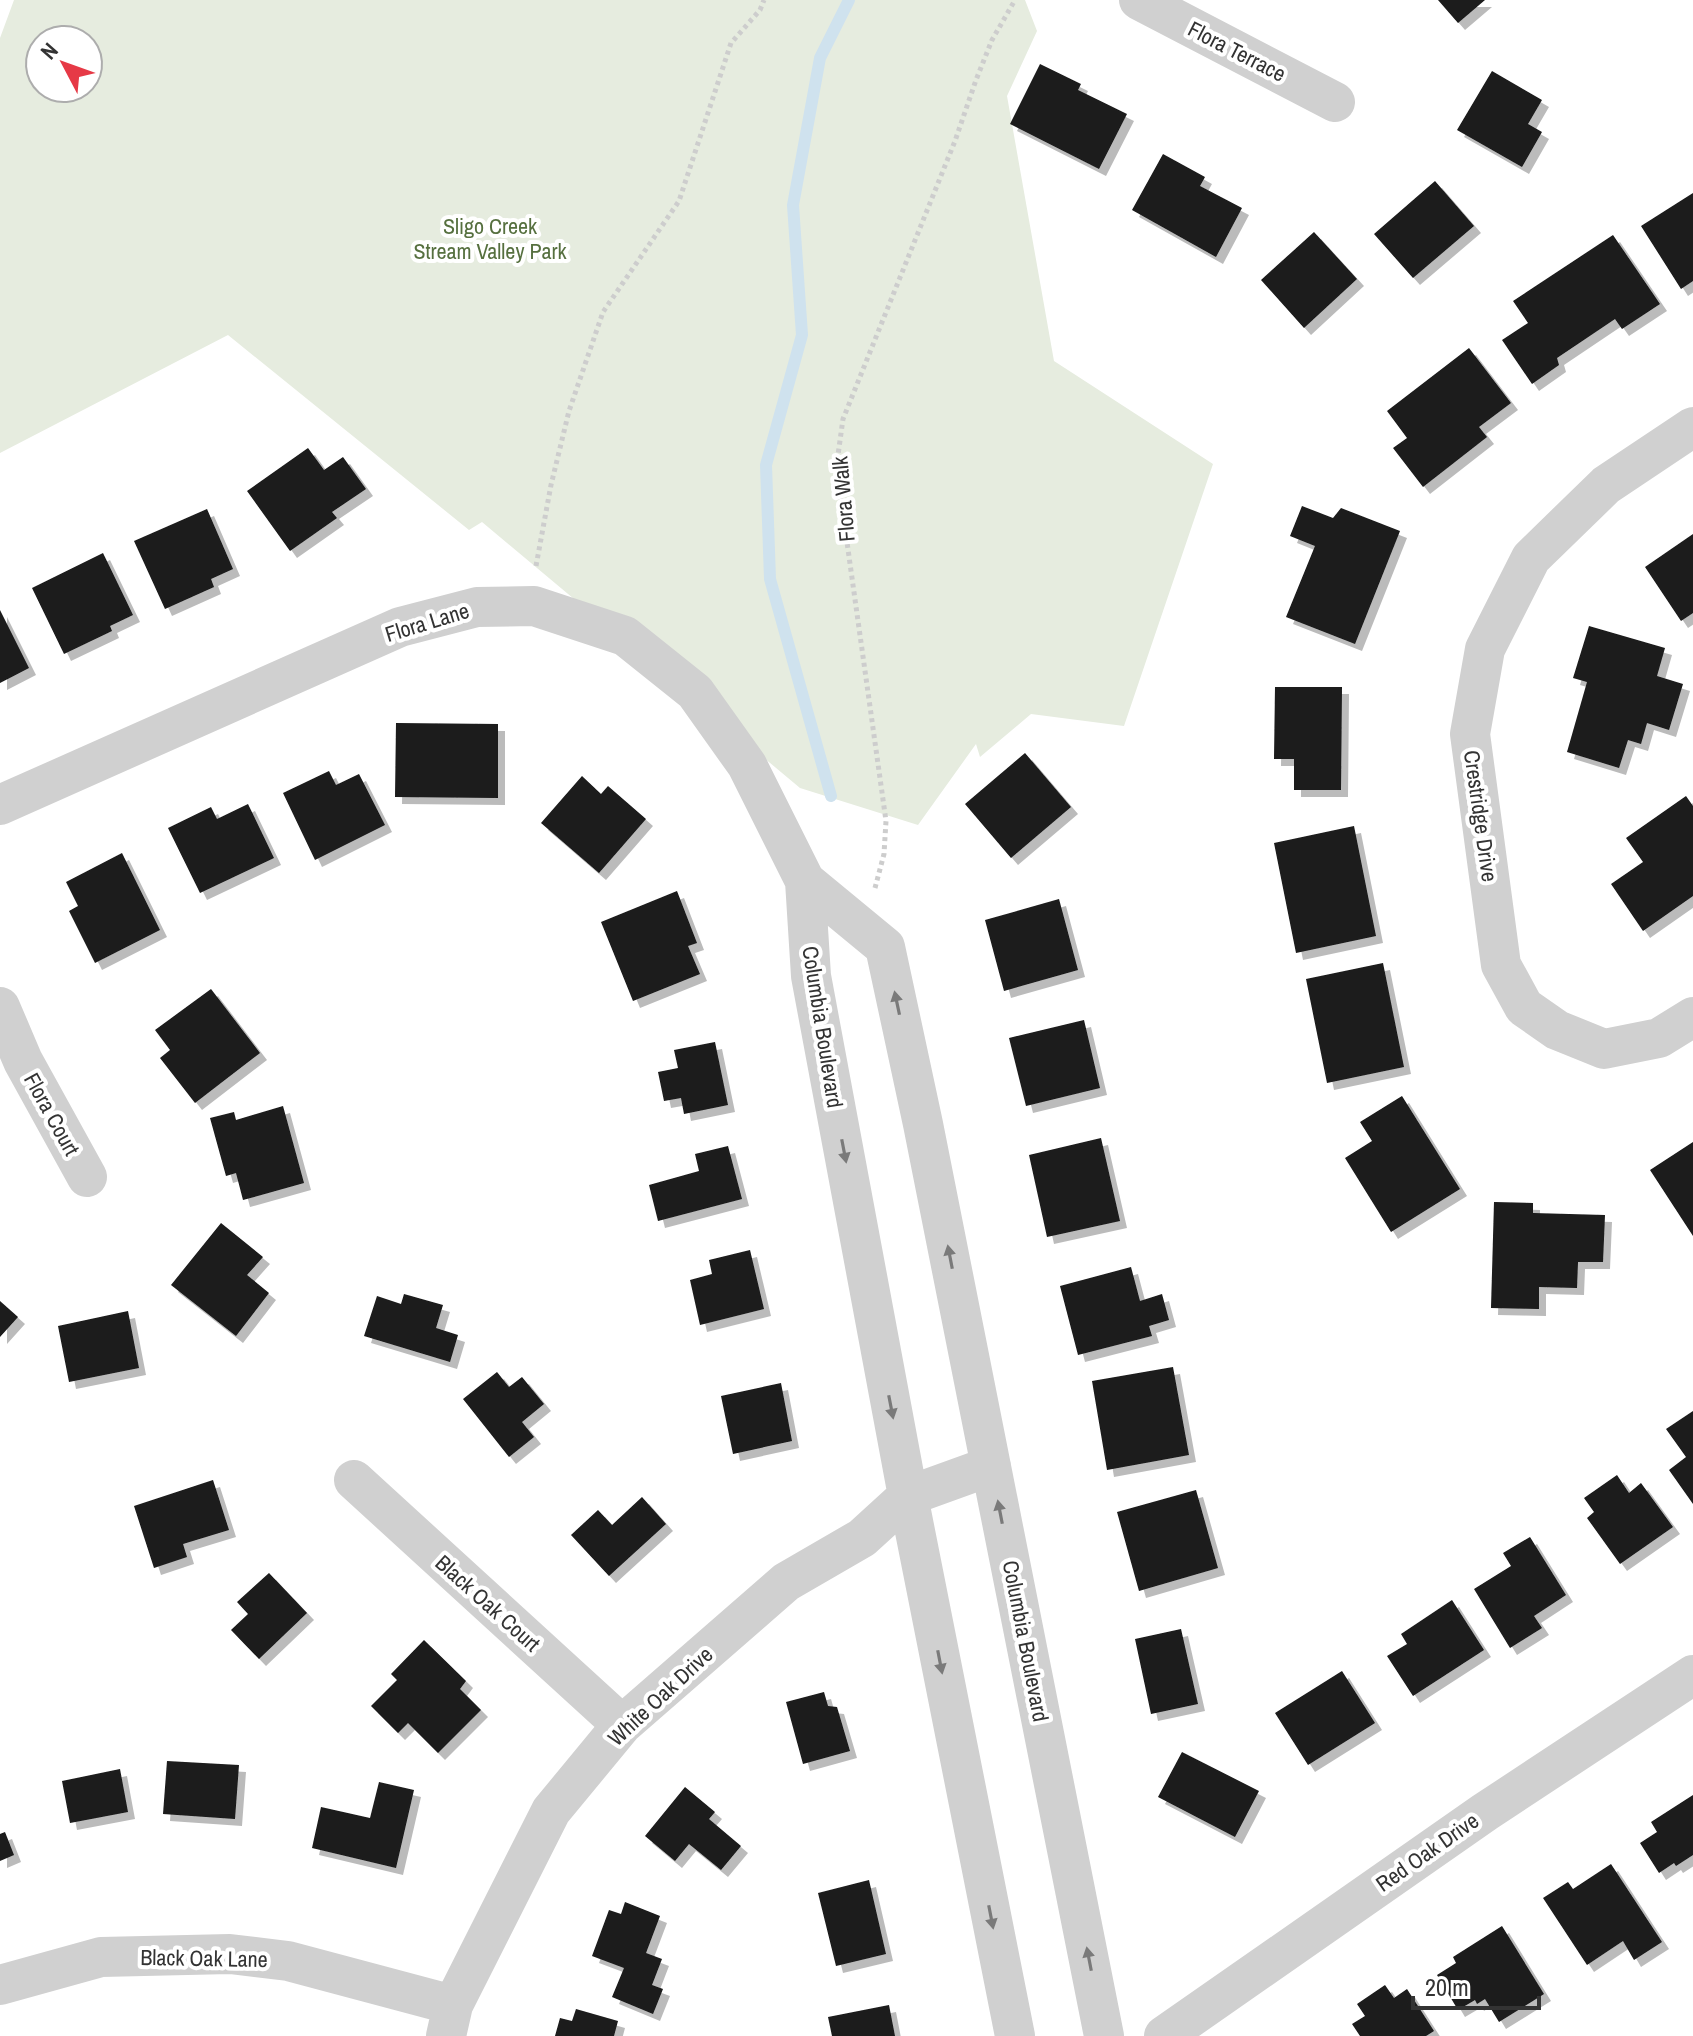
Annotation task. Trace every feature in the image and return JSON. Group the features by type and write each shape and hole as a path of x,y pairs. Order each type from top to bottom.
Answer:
{"street":[{"name":"Flora Terrace","path":"1139,0 1335,102"},
{"name":"Crestridge Drive","path":"1693,427 1606,485 1531,558 1485,649 1470,734 1501,965 1524,1007 1557,1030 1604,1049 1659,1038 1693,1017"},
{"name":"Flora Lane","path":"0,805 400,627 477,607 534,606 625,636 695,692 747,765 805,881"},
{"name":"Columbia Boulevard","path":"805,881 885,947 1104,2036"},
{"name":"Columbia Boulevard","path":"805,881 811,976 908,1496 1015,2036"},
{"name":"Flora Court","path":"0,1007 23,1061 87,1177"},
{"name":"White Oak Drive","path":"450,2021 551,1811 622,1725 786,1582 862,1538 908,1496 991,1466"},
{"name":"Black Oak Court","path":"354,1480 622,1725"},
{"name":"Red Oak Drive","path":"1164,2036 1472,1821 1693,1675"},
{"name":"Black Oak Lane","path":"0,1985 101,1957 230,1954 288,1961 450,2021"}],"path":[{"path":"535,573 551,485 569,411 603,312 679,201 731,43 760,10 764,0"},
{"name":"Flora Walk","path":"854,922 868,907 876,885 884,854 886,821 839,485 838,455 843,419 955,141 992,40 1015,0"}],"green space":[{"name":"Sligo Creek Stream Valley Park","path":"14,0 1025,0 1037,31 1007,96 1054,361 1213,464 1124,726 1031,714 980,757 976,744 918,825 800,788 482,522 469,530 228,335 0,453 0,38"}],"building":[{"path":"1438,0 1485,0 1458,23"},
{"path":"1040,64 1081,84 1078,90 1127,114 1099,169 1010,124"},
{"path":"1492,71 1542,100 1528,124 1542,132 1522,167 1457,130"},
{"path":"1163,154 1205,177 1200,186 1242,208 1216,257 1132,210"},
{"path":"1435,181 1474,226 1413,278 1374,234"},
{"path":"1693,193 1693,281 1681,289 1641,226"},
{"path":"1314,232 1357,279 1304,328 1261,280"},
{"path":"1613,235 1660,304 1622,329 1615,319 1557,358 1559,365 1532,384 1502,340 1528,323 1513,301"},
{"path":"1469,348 1511,403 1479,427 1487,437 1423,487 1393,448 1407,438 1387,411"},
{"path":"308,448 324,470 343,457 366,489 332,512 337,518 290,551 247,491"},
{"path":"1302,506 1333,518 1341,508 1400,531 1355,644 1286,617 1315,546 1290,536"},
{"path":"207,509 233,569 211,579 214,587 165,609 134,541"},
{"path":"1693,534 1693,613 1681,621 1645,567"},
{"path":"103,553 133,615 110,626 112,631 64,654 32,588"},
{"path":"0,610 29,668 0,683"},
{"path":"1589,626 1665,648 1657,676 1683,684 1669,730 1647,723 1641,744 1628,740 1619,768 1567,752 1587,682 1573,678"},
{"path":"1275,687 1342,687 1341,790 1294,790 1294,759 1274,759"},
{"path":"396,723 498,724 498,798 395,797"},
{"path":"1025,753 1071,807 1011,858 965,804"},
{"path":"329,771 336,785 359,774 385,825 315,860 283,793"},
{"path":"582,776 601,794 608,786 646,819 599,873 541,823"},
{"path":"1686,796 1693,806 1693,896 1643,931 1611,884 1643,862 1626,838"},
{"path":"248,804 274,858 200,893 168,828 211,807 217,819"},
{"path":"1354,826 1376,936 1296,953 1274,843"},
{"path":"122,853 160,930 95,963 69,911 78,906 66,882"},
{"path":"677,891 697,943 688,946 700,974 633,1001 601,922"},
{"path":"1059,899 1078,970 1004,991 985,920"},
{"path":"1383,963 1404,1067 1327,1083 1306,979"},
{"path":"211,989 260,1053 195,1103 160,1058 170,1050 155,1030"},
{"path":"1084,1020 1100,1088 1026,1106 1009,1038"},
{"path":"715,1042 728,1105 684,1114 681,1098 664,1101 658,1072 678,1068 674,1050"},
{"path":"1402,1096 1460,1189 1391,1232 1345,1158 1372,1141 1360,1122"},
{"path":"283,1106 304,1183 243,1200 236,1173 226,1176 210,1118 234,1112 236,1120"},
{"path":"1101,1138 1120,1221 1047,1237 1029,1155"},
{"path":"1693,1142 1693,1236 1650,1170"},
{"path":"728,1146 742,1199 658,1221 649,1185 699,1171 695,1154"},
{"path":"1494,1202 1533,1203 1533,1213 1605,1215 1603,1262 1578,1262 1577,1288 1539,1287 1539,1309 1491,1308"},
{"path":"221,1223 263,1257 247,1275 269,1293 236,1336 171,1285"},
{"path":"750,1250 764,1309 700,1325 690,1280 712,1274 709,1260"},
{"path":"1131,1267 1140,1301 1162,1294 1169,1320 1149,1326 1152,1336 1078,1355 1060,1286"},
{"path":"404,1294 443,1305 436,1328 458,1335 450,1362 364,1336 377,1296 401,1304"},
{"path":"0,1301 18,1317 0,1337"},
{"path":"128,1311 139,1368 69,1382 58,1326"},
{"path":"1173,1367 1189,1455 1107,1470 1092,1381"},
{"path":"497,1372 509,1387 522,1377 544,1404 522,1422 534,1437 509,1457 463,1399"},
{"path":"781,1383 792,1441 733,1454 721,1396"},
{"path":"1693,1411 1693,1504 1669,1470 1686,1457 1666,1429"},
{"path":"1617,1475 1629,1493 1641,1483 1673,1527 1620,1564 1587,1518 1594,1512 1584,1498"},
{"path":"213,1480 229,1530 183,1544 187,1557 154,1568 134,1506"},
{"path":"1196,1490 1218,1568 1139,1591 1117,1512"},
{"path":"642,1497 666,1524 609,1576 571,1535 598,1510 612,1525"},
{"path":"1530,1537 1566,1595 1534,1616 1542,1628 1510,1648 1474,1589 1511,1566 1503,1553"},
{"path":"269,1573 307,1613 259,1659 231,1630 248,1614 237,1602"},
{"path":"1452,1600 1484,1650 1413,1696 1387,1656 1407,1644 1401,1634"},
{"path":"1181,1629 1198,1704 1151,1714 1135,1639"},
{"path":"424,1640 466,1681 460,1689 481,1710 438,1753 408,1723 398,1733 371,1706 397,1680 391,1674"},
{"path":"1342,1671 1375,1723 1308,1765 1275,1713"},
{"path":"824,1692 828,1706 837,1707 850,1751 803,1764 786,1702"},
{"path":"1182,1752 1259,1791 1235,1837 1158,1797"},
{"path":"167,1761 239,1765 235,1819 163,1814"},
{"path":"120,1769 128,1812 70,1823 62,1781"},
{"path":"379,1782 414,1790 396,1868 312,1848 321,1807 370,1818"},
{"path":"685,1787 715,1812 709,1819 741,1846 721,1870 689,1844 675,1861 645,1836"},
{"path":"1693,1795 1693,1855 1659,1873 1640,1843 1657,1832 1651,1822"},
{"path":"5,1832 14,1855 0,1861 0,1834"},
{"path":"1611,1864 1662,1942 1634,1960 1623,1941 1587,1965 1543,1898 1568,1882 1573,1889"},
{"path":"869,1880 886,1954 836,1966 818,1893"},
{"path":"625,1902 660,1916 646,1953 662,1959 652,1985 663,1989 653,2014 612,1997 624,1968 592,1956 609,1910 621,1914"},
{"path":"1502,1926 1544,1994 1499,2022 1485,1999 1477,2004 1475,2000 1458,2010 1437,1975 1456,1963 1453,1957"},
{"path":"1385,1985 1394,1998 1407,1989 1434,2031 1426,2036 1360,2036 1352,2024 1365,2016 1357,2004"},
{"path":"889,2005 895,2036 832,2036 828,2017"},
{"path":"576,2009 618,2021 614,2036 555,2036 560,2018 572,2021"}],"waterway":[{"path":"831,796 770,579 766,465 802,335 793,205 820,58 849,0"}]}
